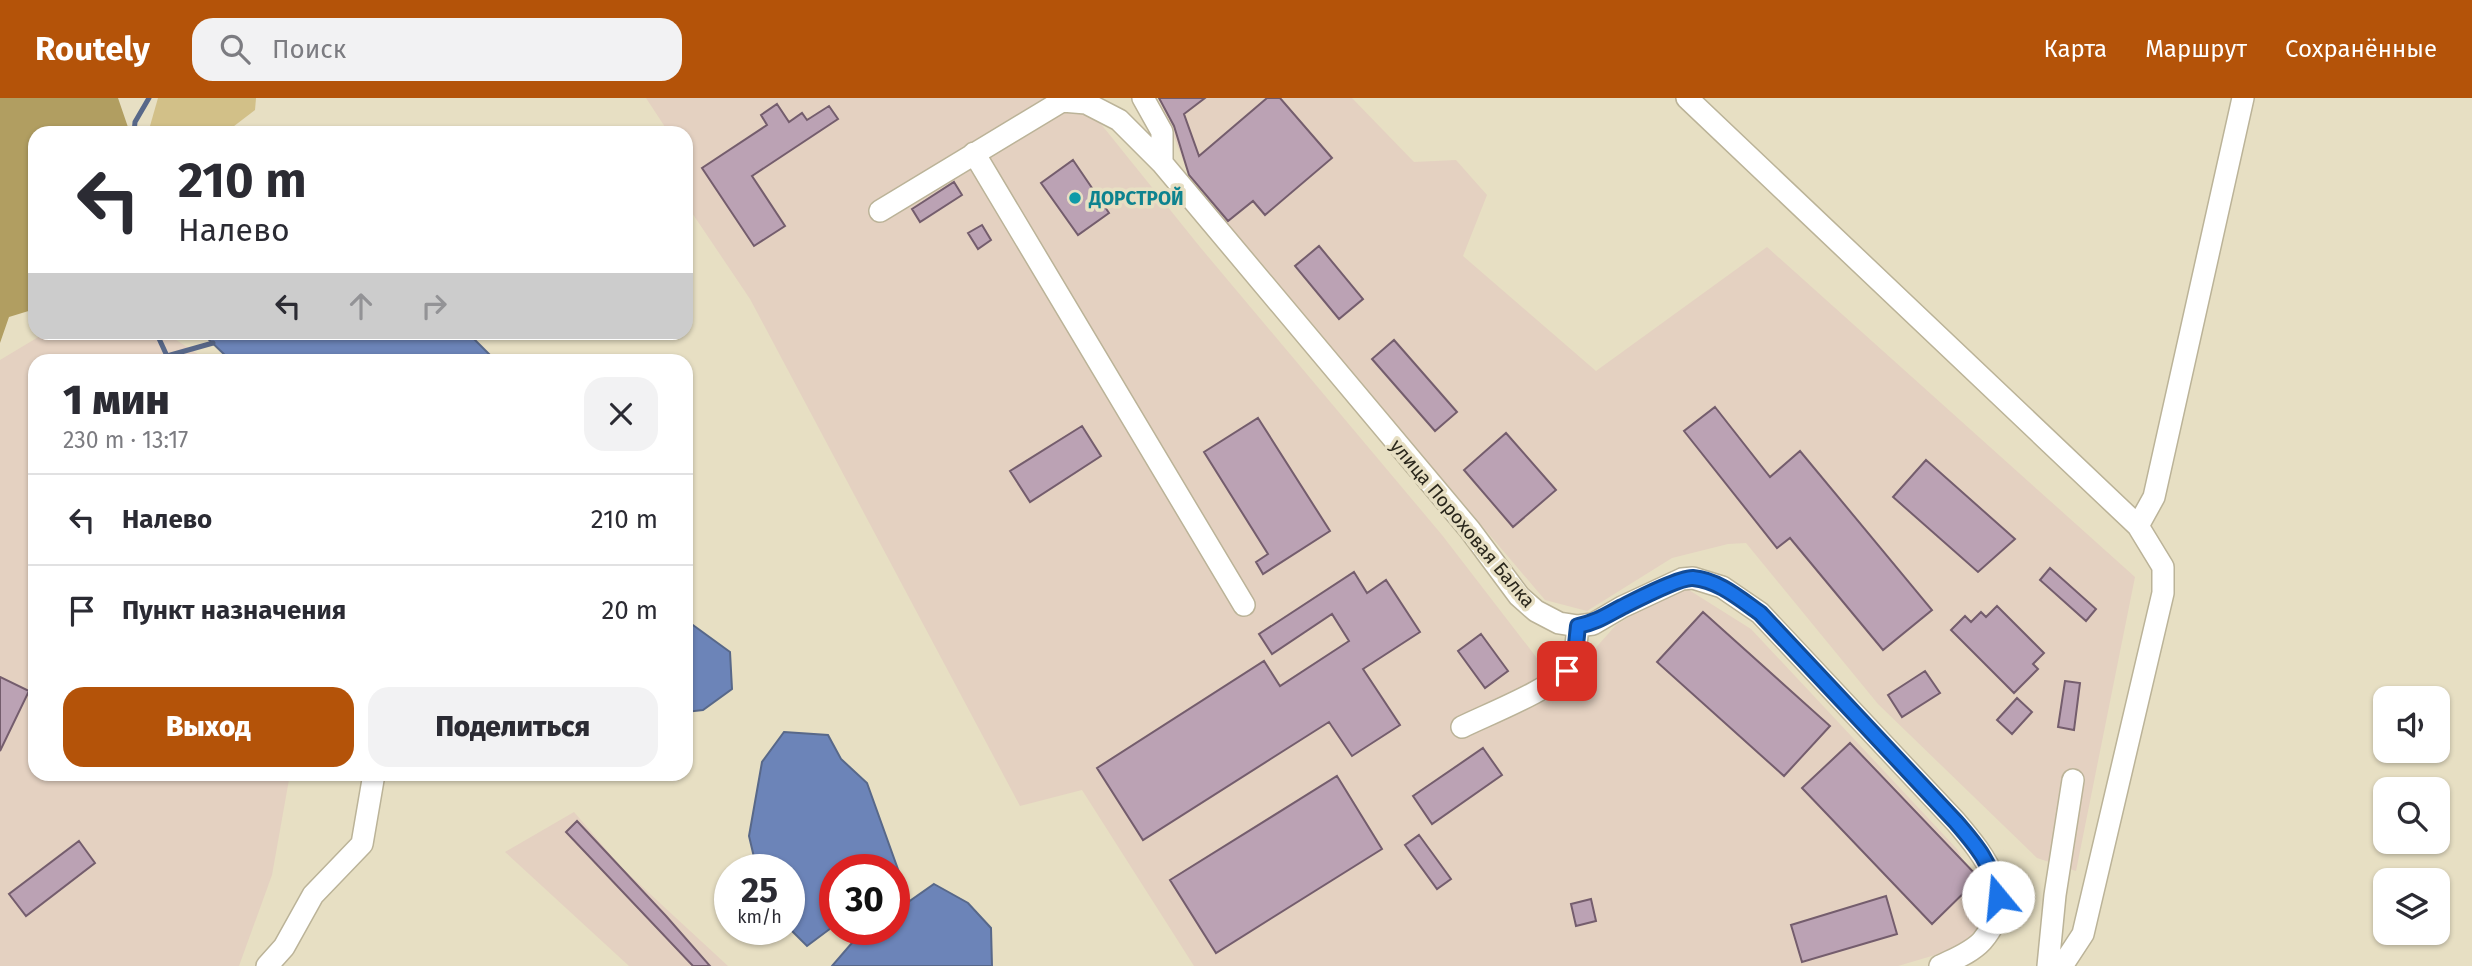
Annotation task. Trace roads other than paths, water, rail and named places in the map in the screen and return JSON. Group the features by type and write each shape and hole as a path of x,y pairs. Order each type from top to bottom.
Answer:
{"street":[{"path":"1143,98 1162,131 1163,163"},
{"path":"1687,98 2138,526 2163,568 2164,593 2083,934 2062,966"},
{"path":"2138,526 2154,498 2243,98"},
{"name":"улица Пороховая Балка","path":"880,211 1062,101 1086,103 1119,120 1163,163 1470,530 1519,596 1536,611 1559,623 1578,626"},
{"path":"974,153 1244,605"},
{"path":"1462,727 1552,683 1567,671 1575,654 1578,626 1593,624 1682,579 1693,578 1722,587 1760,613 1982,852 1995,879 1998,897 1995,919 1982,941 1966,953 1940,966"},
{"path":"2048,966 2055,895 2073,780"},
{"path":"267,966 284,947 313,895 362,844 373,781"}],"water":[{"path":"209,340 475,340 489,354 224,354"},
{"path":"693,625 730,652 732,689 703,710 693,711"},
{"path":"784,732 828,735 841,759 867,783 892,854 819,854 819,937 807,946 805,854 753,854 749,836 762,762"},
{"path":"934,884 968,903 991,928 992,966 832,966 850,945 910,945 910,901"}],"waterway":[{"path":"135,126 149,98"},
{"path":"160,340 166,354"},
{"path":"174,354 213,343"}],"place":[{"name":"ДОРСТРОЙ","path":"1075,198"}]}
